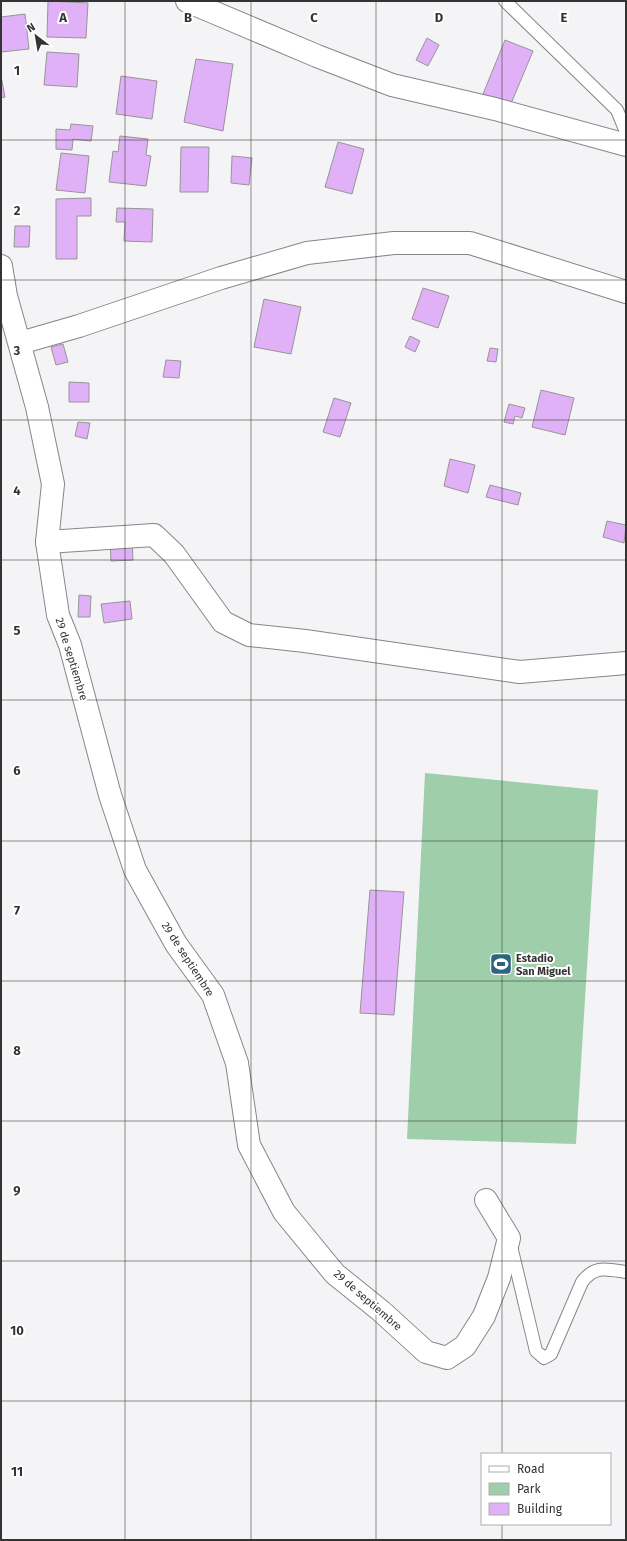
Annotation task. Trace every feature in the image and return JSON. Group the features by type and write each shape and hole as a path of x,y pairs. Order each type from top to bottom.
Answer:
{"street":[{"path":"187,1 317,56 392,85 495,109 626,145"},
{"path":"20,343 79,326 221,278 307,253 394,243 470,244 626,292"},
{"name":"29 de septiembre","path":"1,266 6,296 37,407 53,484 47,542 58,615 70,645 110,795 135,870 176,944 213,995 236,1063 249,1145 284,1212 335,1274 381,1311 426,1352 447,1358 465,1346 484,1316 499,1278 509,1238"},
{"path":"47,542 154,535 174,554 223,622 249,635 305,641 520,672 626,663"},
{"path":"486,1200 509,1238"}],"lane":[{"path":"505,1 617,110 626,132"},
{"path":"509,1238 536,1351 544,1358 551,1354 582,1282 589,1274 600,1269 626,1272"}],"green space":[{"name":"Estadio San Miguel","path":"425,773 598,790 576,1144 407,1139"}],"building":[{"path":"48,1 88,3 86,38 47,37"},
{"path":"25,14 29,49 1,52 1,17"},
{"path":"427,38 439,45 428,66 416,60"},
{"path":"505,40 533,51 510,106 483,94"},
{"path":"47,52 79,54 77,87 44,85"},
{"path":"196,59 233,64 223,131 184,122"},
{"path":"1,76 5,97 1,98"},
{"path":"121,76 157,81 152,119 116,114"},
{"path":"71,124 93,126 91,141 73,139 72,150 56,149 56,129 70,130"},
{"path":"120,136 148,139 146,155 151,156 146,186 109,182 113,151 118,152"},
{"path":"338,142 364,149 352,194 325,187"},
{"path":"181,147 209,147 208,192 180,192"},
{"path":"61,153 89,156 85,193 56,190"},
{"path":"232,156 252,158 249,185 231,183"},
{"path":"91,198 91,216 77,216 77,259 56,259 56,199"},
{"path":"117,208 153,209 152,242 124,241 125,222 116,222"},
{"path":"15,226 30,226 29,247 14,247"},
{"path":"423,288 449,296 438,328 412,319"},
{"path":"264,299 301,307 291,354 254,347"},
{"path":"410,336 420,341 415,352 405,347"},
{"path":"63,344 68,362 56,365 51,347"},
{"path":"490,348 498,349 496,362 487,361"},
{"path":"166,360 181,361 179,378 163,377"},
{"path":"69,382 89,383 89,402 69,402"},
{"path":"541,390 574,398 565,435 532,427"},
{"path":"334,398 351,403 340,437 323,432"},
{"path":"509,404 525,408 522,418 515,416 513,424 504,422"},
{"path":"78,422 90,423 87,439 75,436"},
{"path":"450,459 475,465 468,493 444,486"},
{"path":"490,485 521,493 518,505 486,497"},
{"path":"607,521 626,525 624,543 603,537"},
{"path":"132,540 133,560 111,561 110,541"},
{"path":"79,595 91,596 90,617 78,617"},
{"path":"130,601 132,619 104,623 101,604"},
{"path":"370,890 404,892 394,1015 360,1013"}],"place":[{"name":"Estadio San Miguel","path":"501,964"}]}
